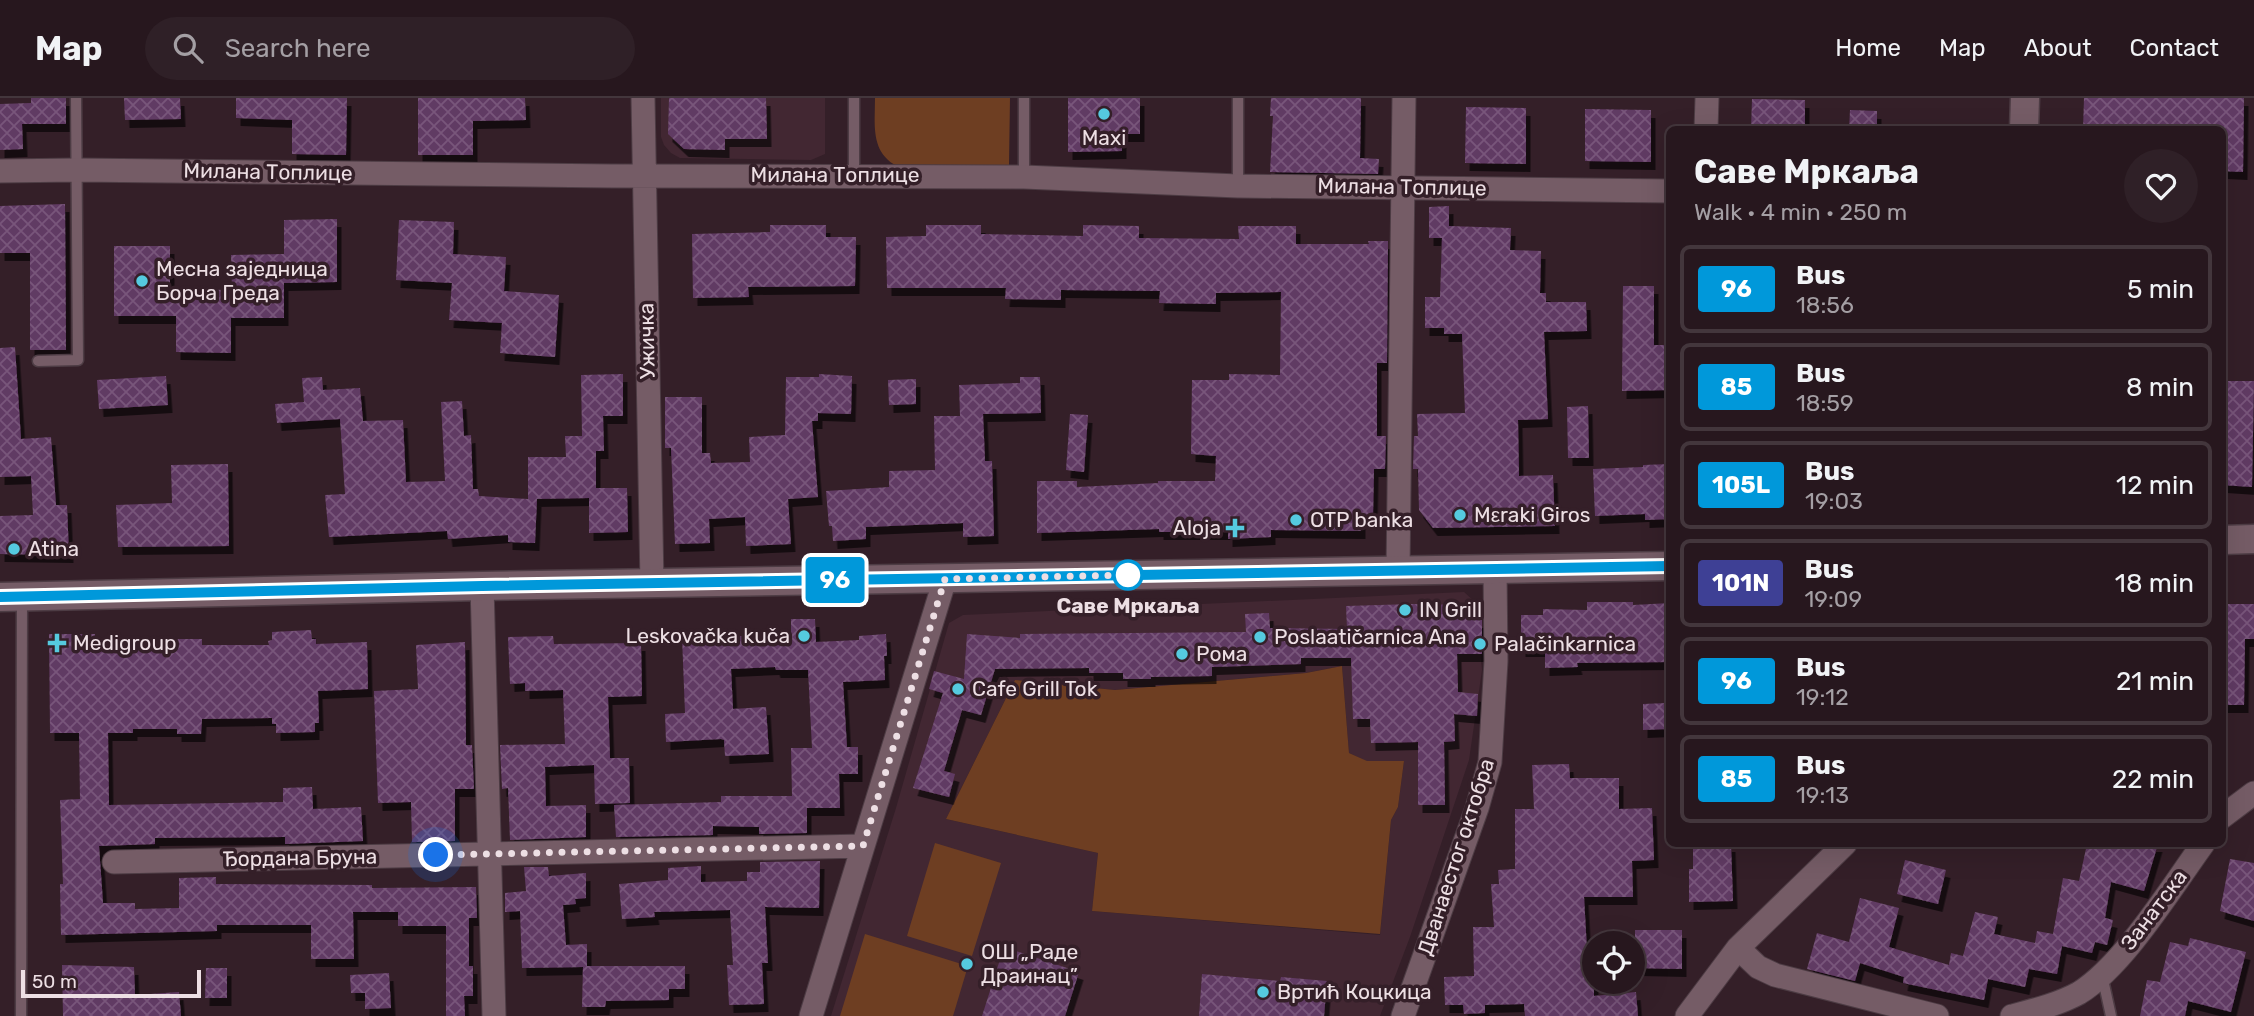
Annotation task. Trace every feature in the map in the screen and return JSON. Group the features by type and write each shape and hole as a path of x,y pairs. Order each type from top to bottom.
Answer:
{"street":[{"name":"Ужичка","path":"643,98 653,584"},
{"path":"1398,570 1404,98"},
{"path":"1706,126 1707,98"},
{"path":"2024,126 2025,98"},
{"name":"Милана Топлице","path":"0,171 1024,177 1238,186 1666,191"},
{"path":"2226,540 2254,539"},
{"path":"11,596 1666,566"},
{"name":"Дванаестог октобра","path":"1403,1016 1475,814 1490,762 1496,661 1495,570"},
{"path":"811,1016 945,579"},
{"path":"482,586 494,1016"},
{"path":"2226,814 2254,793"},
{"name":"Ђордана Бруна","path":"114,862 863,846"},
{"path":"1687,1016 1738,948 1842,847"},
{"name":"Занатска","path":"2012,1016 2061,1001 2102,975 2129,945 2201,847"},
{"path":"1738,948 1758,967 1775,975 1935,1016"}],"lane":[{"path":"38,361 78,360 76,98"},
{"path":"854,98 854,175"},
{"path":"1024,98 1024,177"},
{"path":"1238,98 1238,186"},
{"path":"11,596 21,1016"},
{"path":"2102,975 2111,1016"}],"shaded area":[{"path":"661,98 825,98 825,154 811,160 680,158 671,153 661,137"},
{"path":"875,98 1010,98 1009,165 897,166 888,160 878,145"},
{"path":"1464,592 1475,602 1482,670 1469,760 1410,937 1380,1016 831,1016 896,808 949,623 963,615","holes":["1342,666 1349,753 1366,761 1404,761 1398,807 1391,820 1380,935 1092,911 1098,853 946,819 1015,680 1115,690 1306,673"]},
{"path":"1342,666 1349,753 1367,761 1404,761 1398,807 1391,820 1380,934 1092,911 1098,853 946,819 1015,680 1115,690 1306,673"},
{"path":"935,843 1001,863 972,956 907,936"},
{"path":"865,934 968,966 953,1016 840,1016"}],"building":[{"path":"31,98 66,98 66,124 22,124 23,149 0,150 0,104 31,103"},
{"path":"124,98 180,98 181,119 125,120"},
{"path":"236,98 347,98 346,155 292,154 292,120 236,118"},
{"path":"418,98 525,98 526,120 473,121 473,155 418,155"},
{"path":"669,98 766,98 767,139 725,139 725,150 684,149 668,134"},
{"name":"Maxi","path":"1068,98 1140,98 1140,134 1122,134 1122,151 1068,152"},
{"path":"1271,98 1361,98 1360,158 1379,159 1378,174 1270,172 1273,116 1270,116"},
{"path":"2084,98 2244,98 2243,172 2226,171 2226,126 2083,126"},
{"path":"1752,99 1805,100 1805,126 1751,126"},
{"path":"1466,107 1526,108 1526,164 1465,163"},
{"path":"1585,109 1651,110 1651,162 1585,161"},
{"path":"1850,110 1877,111 1877,126 1849,126"},
{"path":"65,204 66,350 30,350 30,253 0,253 0,206"},
{"path":"1449,206 1449,226 1511,228 1510,250 1541,251 1540,293 1546,293 1546,302 1586,302 1587,331 1544,332 1548,419 1518,420 1519,476 1553,475 1555,526 1433,528 1419,510 1418,469 1413,469 1414,436 1418,436 1417,414 1465,413 1462,334 1444,334 1444,328 1425,328 1425,297 1440,297 1442,238 1429,238 1429,207"},
{"path":"337,219 337,282 284,283 284,318 231,318 231,353 176,352 176,316 114,316 114,246 170,246 170,289 232,290 231,255 284,254 284,220"},
{"path":"399,220 454,222 453,254 506,257 504,291 559,295 555,357 500,353 502,323 449,320 452,283 396,280"},
{"path":"770,225 826,225 826,237 856,237 855,286 748,287 749,297 693,298 692,234 770,232"},
{"path":"926,225 981,225 981,234 1083,236 1083,225 1139,226 1139,238 1239,239 1238,226 1296,226 1296,244 1369,244 1368,241 1388,241 1387,363 1377,363 1377,436 1386,436 1385,469 1374,469 1373,516 1361,516 1361,531 1271,530 1271,537 1228,539 1228,532 1159,532 1159,529 1037,533 1037,481 1077,481 1077,487 1158,481 1215,481 1216,456 1191,454 1192,380 1229,380 1229,374 1280,375 1281,292 1216,293 1216,304 1159,303 1160,291 1061,290 1061,300 1005,299 1006,288 887,288 886,237 926,236"},
{"path":"1623,286 1654,286 1654,345 1666,345 1666,390 1622,391"},
{"path":"15,347 21,439 51,437 56,505 67,505 69,555 0,554 0,516 33,515 31,476 0,477 0,348"},
{"path":"623,374 623,416 603,416 604,451 596,451 596,488 627,488 628,532 589,533 589,498 532,499 537,499 535,543 508,542 508,535 448,539 447,531 329,537 325,495 345,494 340,419 277,423 275,404 304,402 302,378 322,377 323,390 360,388 363,421 403,420 406,482 445,481 441,402 462,401 464,436 471,435 473,489 478,489 479,496 528,499 528,457 566,457 565,436 582,436 581,375"},
{"path":"819,374 852,376 851,414 818,413 818,421 812,421 818,497 788,499 791,544 746,546 745,517 709,519 710,543 675,544 671,448 665,448 665,397 702,397 702,453 710,453 711,463 750,462 749,437 785,435 786,377 819,377"},
{"path":"166,376 168,405 99,409 97,380"},
{"path":"1020,377 1040,377 1041,413 983,414 985,461 992,461 994,536 963,537 963,523 866,527 866,539 833,541 826,491 889,487 889,471 935,470 934,416 960,416 959,385 1020,383"},
{"path":"916,379 916,404 889,405 888,380"},
{"path":"2226,381 2254,381 2252,487 2226,485"},
{"path":"1588,406 1589,458 1568,458 1567,407"},
{"path":"1070,414 1088,415 1084,472 1066,470"},
{"path":"228,464 229,546 118,547 116,505 172,503 171,465"},
{"path":"1666,464 1666,519 1645,520 1645,514 1595,516 1593,469"},
{"path":"1587,602 1633,602 1633,605 1666,603 1666,662 1577,663 1578,667 1545,668 1545,649 1521,649 1521,615 1543,615 1543,609 1587,610"},
{"path":"2226,604 2254,604 2254,639 2245,639 2244,705 2226,705"},
{"path":"1470,605 1470,620 1482,620 1482,654 1457,654 1458,692 1478,694 1477,716 1454,714 1455,741 1444,742 1445,805 1418,805 1418,742 1371,743 1370,719 1353,719 1351,658 1301,658 1301,664 1212,667 1212,676 1151,679 1123,679 1123,673 1089,673 1089,668 995,669 981,715 962,710 944,771 955,774 949,797 913,788 943,693 929,689 934,671 964,679 967,634 1020,638 1020,634 1246,632 1245,614 1269,613 1270,628 1347,629 1346,606"},
{"path":"791,619 815,619 816,642 859,640 859,636 886,634 885,680 843,682 847,747 858,747 858,774 839,774 840,808 807,808 807,833 759,834 759,827 713,826 713,835 616,837 614,805 721,802 721,796 792,796 791,748 812,748 808,670 776,670 775,667 731,669 733,709 766,707 769,754 725,756 724,740 721,739 666,742 665,714 685,713 682,637 791,634"},
{"path":"311,630 316,644 367,642 368,689 318,691 319,723 315,723 315,732 276,733 276,724 272,724 272,718 202,719 201,734 177,734 177,729 133,729 133,733 108,733 109,805 283,802 283,788 312,787 313,809 361,807 363,841 285,844 285,837 155,838 155,844 99,846 103,903 135,903 135,909 179,908 179,878 216,877 216,884 372,885 372,888 476,887 477,918 469,918 469,966 473,966 473,996 464,996 465,1016 446,1016 446,926 398,926 398,912 353,912 354,959 311,959 311,925 217,925 217,931 61,935 60,884 63,884 60,800 80,799 79,733 50,733 49,634 95,634 95,638 134,639 134,643 177,644 177,639 202,639 202,645 269,645 272,632"},
{"path":"553,636 554,644 641,643 642,696 608,697 610,758 629,758 630,803 595,804 594,765 545,767 546,806 586,805 586,837 510,840 508,788 502,789 500,745 565,744 563,690 525,691 525,683 510,684 508,637"},
{"path":"465,642 466,745 472,745 474,789 455,789 455,841 412,842 411,802 378,803 374,691 418,689 416,645"},
{"path":"1666,703 1666,729 1643,730 1643,704"},
{"path":"1569,764 1570,778 1619,778 1619,809 1652,808 1654,860 1632,861 1633,897 1584,897 1586,931 1582,931 1582,994 1636,994 1638,1016 1525,1016 1524,1004 1485,1005 1485,1013 1464,1014 1463,1005 1445,1005 1444,977 1474,976 1473,927 1494,927 1491,884 1499,884 1498,870 1515,869 1515,809 1534,809 1532,765"},
{"path":"1693,847 1731,847 1733,901 1689,902 1689,869 1693,869"},
{"path":"2086,847 2157,847 2144,891 2111,882 2105,918 2113,920 2107,945 2095,942 2092,953 2062,946 2057,974 2029,969 2025,987 1988,979 1984,1000 1903,983 1904,977 1860,963 1855,981 1807,969 1817,933 1849,942 1860,898 1899,908 1889,947 1949,965 1951,953 1963,956 1975,912 1998,917 1994,934 2035,943 2037,931 2053,934 2063,878 2079,881"},
{"path":"2230,859 2254,863 2254,921 2220,911"},
{"path":"1905,860 1946,870 1938,904 1897,894"},
{"path":"820,861 819,908 765,907 768,963 762,963 764,1004 729,1005 727,965 733,965 730,910 654,912 655,917 622,919 619,884 668,880 668,868 701,866 701,882 747,881 747,872 760,872 760,862"},
{"path":"524,867 548,867 549,876 586,873 586,898 575,899 576,904 563,905 566,945 587,944 587,966 685,966 685,989 669,989 669,1000 606,1001 605,1007 582,1007 583,967 522,968 520,911 505,912 505,893 526,891"},
{"path":"1682,930 1682,969 1645,968 1645,931 1635,931"},
{"path":"2190,938 2246,952 2231,1012 2188,1001 2185,1016 2140,1016 2147,980 2160,982 2170,942 2188,946"},
{"path":"1004,947 1079,972 1065,1016 982,1016"},
{"path":"62,965 134,967 135,995 179,992 181,1016 63,1016"},
{"path":"206,968 227,968 227,998 205,998"},
{"path":"389,973 391,1008 365,1009 365,993 351,993 350,975"},
{"name":"Вртић Коцкица","path":"1202,974 1280,981 1281,977 1327,981 1324,1016 1199,1016"}],"bus line":[{"name":"96","path":"0,597 1666,566"}],"place":[{"name":"Maxi","path":"1104,114"},
{"name":"Месна заједница Борча Греда","path":"142,281"},
{"name":"Mεraki Giros","path":"1460,515"},
{"name":"OTP banka","path":"1296,520"},
{"name":"Aloja","path":"1235,528"},
{"name":"Atina","path":"14,549"},
{"name":"Саве Мркаља","path":"1128,575"},
{"name":"IN Grill","path":"1405,610"},
{"name":"Leskovačka kuča","path":"804,636"},
{"name":"Poslaatičarnica Ana","path":"1260,637"},
{"name":"Medigroup","path":"57,643"},
{"name":"Palačinkarnica","path":"1480,644"},
{"name":"Рома","path":"1182,654"},
{"name":"Cafe Grill Tok","path":"958,689"},
{"name":"ОШ „Раде Драинац”","path":"967,964"},
{"name":"Вртић Коцкица","path":"1263,992"}],"route":[{"path":"436,855 863,846 945,579 1128,575"}]}
